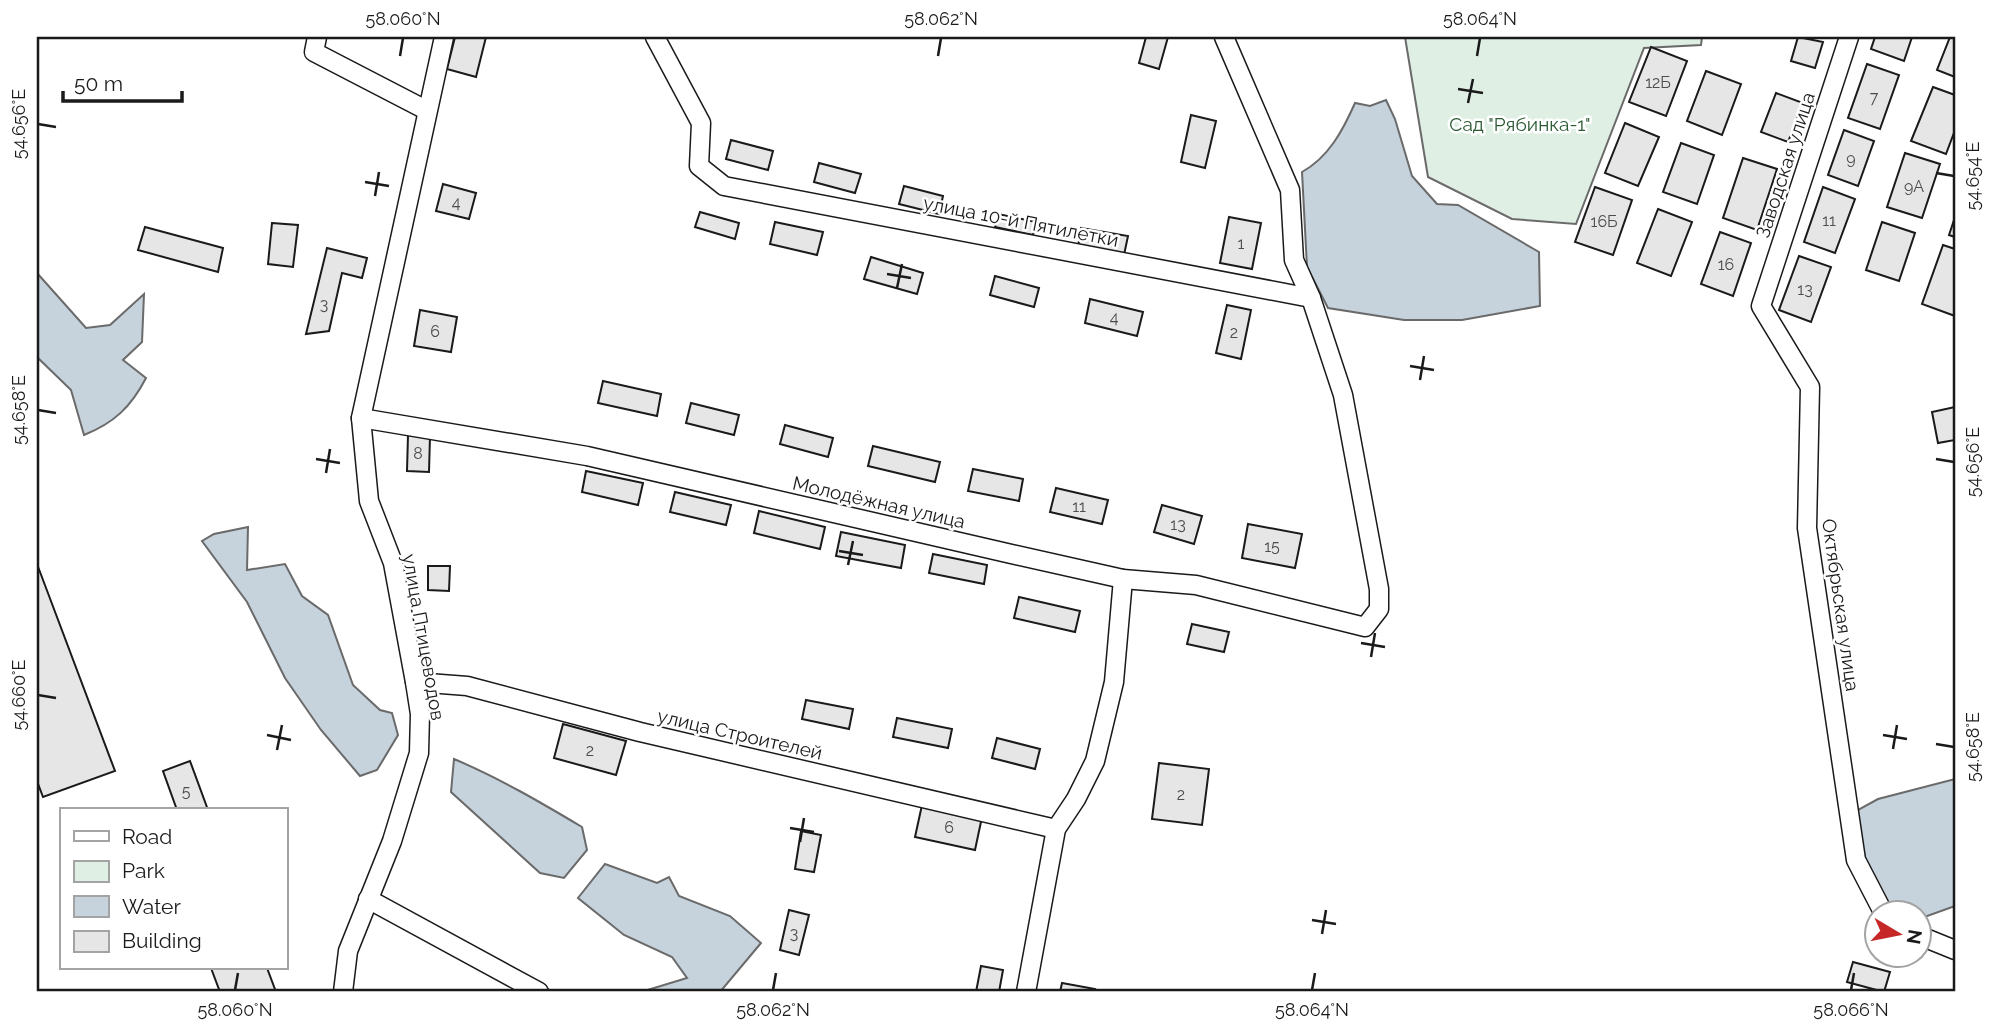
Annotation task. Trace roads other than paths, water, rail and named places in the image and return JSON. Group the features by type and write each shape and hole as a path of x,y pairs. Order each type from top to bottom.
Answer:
{"street":[{"path":"317,37 314,52 426,110"},
{"name":"улица Птицеводов","path":"343,992 348,951 392,841 419,753 420,714 415,682 393,563 369,501 361,418 444,37"},
{"name":"улица 10-й Пятилетки","path":"655,37 701,123 699,166 723,186 1311,298"},
{"path":"1224,37 1290,190 1294,260 1311,298"},
{"name":"Заводская улица","path":"1761,306 1849,37"},
{"name":"Молодёжная улица","path":"361,418 587,456 1123,579 1196,585 1365,627 1379,609 1379,589 1343,396 1311,298"},
{"name":"Октябрьская улица","path":"1761,306 1810,387 1807,528 1856,860 1877,900"},
{"path":"1026,992 1056,829 1076,799 1095,761 1114,682 1123,579"},
{"name":"улица Строителей","path":"415,682 467,686 640,732 1056,829"},
{"path":"368,899 540,992"},
{"path":"1932,940 1955,950"}],"water":[{"path":"1386,100 1395,119 1412,176 1437,204 1458,205 1539,252 1540,306 1462,320 1404,320 1328,308 1307,267 1302,172 1327,151 1340,133 1355,103 1370,106"},
{"path":"37,273 86,328 110,325 144,294 142,342 123,360 146,378 121,413 84,435 71,390 37,357"},
{"path":"248,527 247,570 285,564 302,596 328,615 353,685 380,710 392,713 398,735 377,770 360,776 321,730 285,678 247,602 202,541 214,534"},
{"path":"454,759 503,782 582,827 587,850 564,878 540,873 451,792"},
{"path":"1955,779 1955,906 1932,914 1932,900 1882,900 1856,860 1856,811 1878,799"},
{"path":"605,864 657,883 669,877 679,896 730,916 761,943 720,992 641,992 687,978 672,957 624,935 578,898"}],"park label":[{"name":"Сад \"Рябинка-1\"","path":"1520,124"}]}
